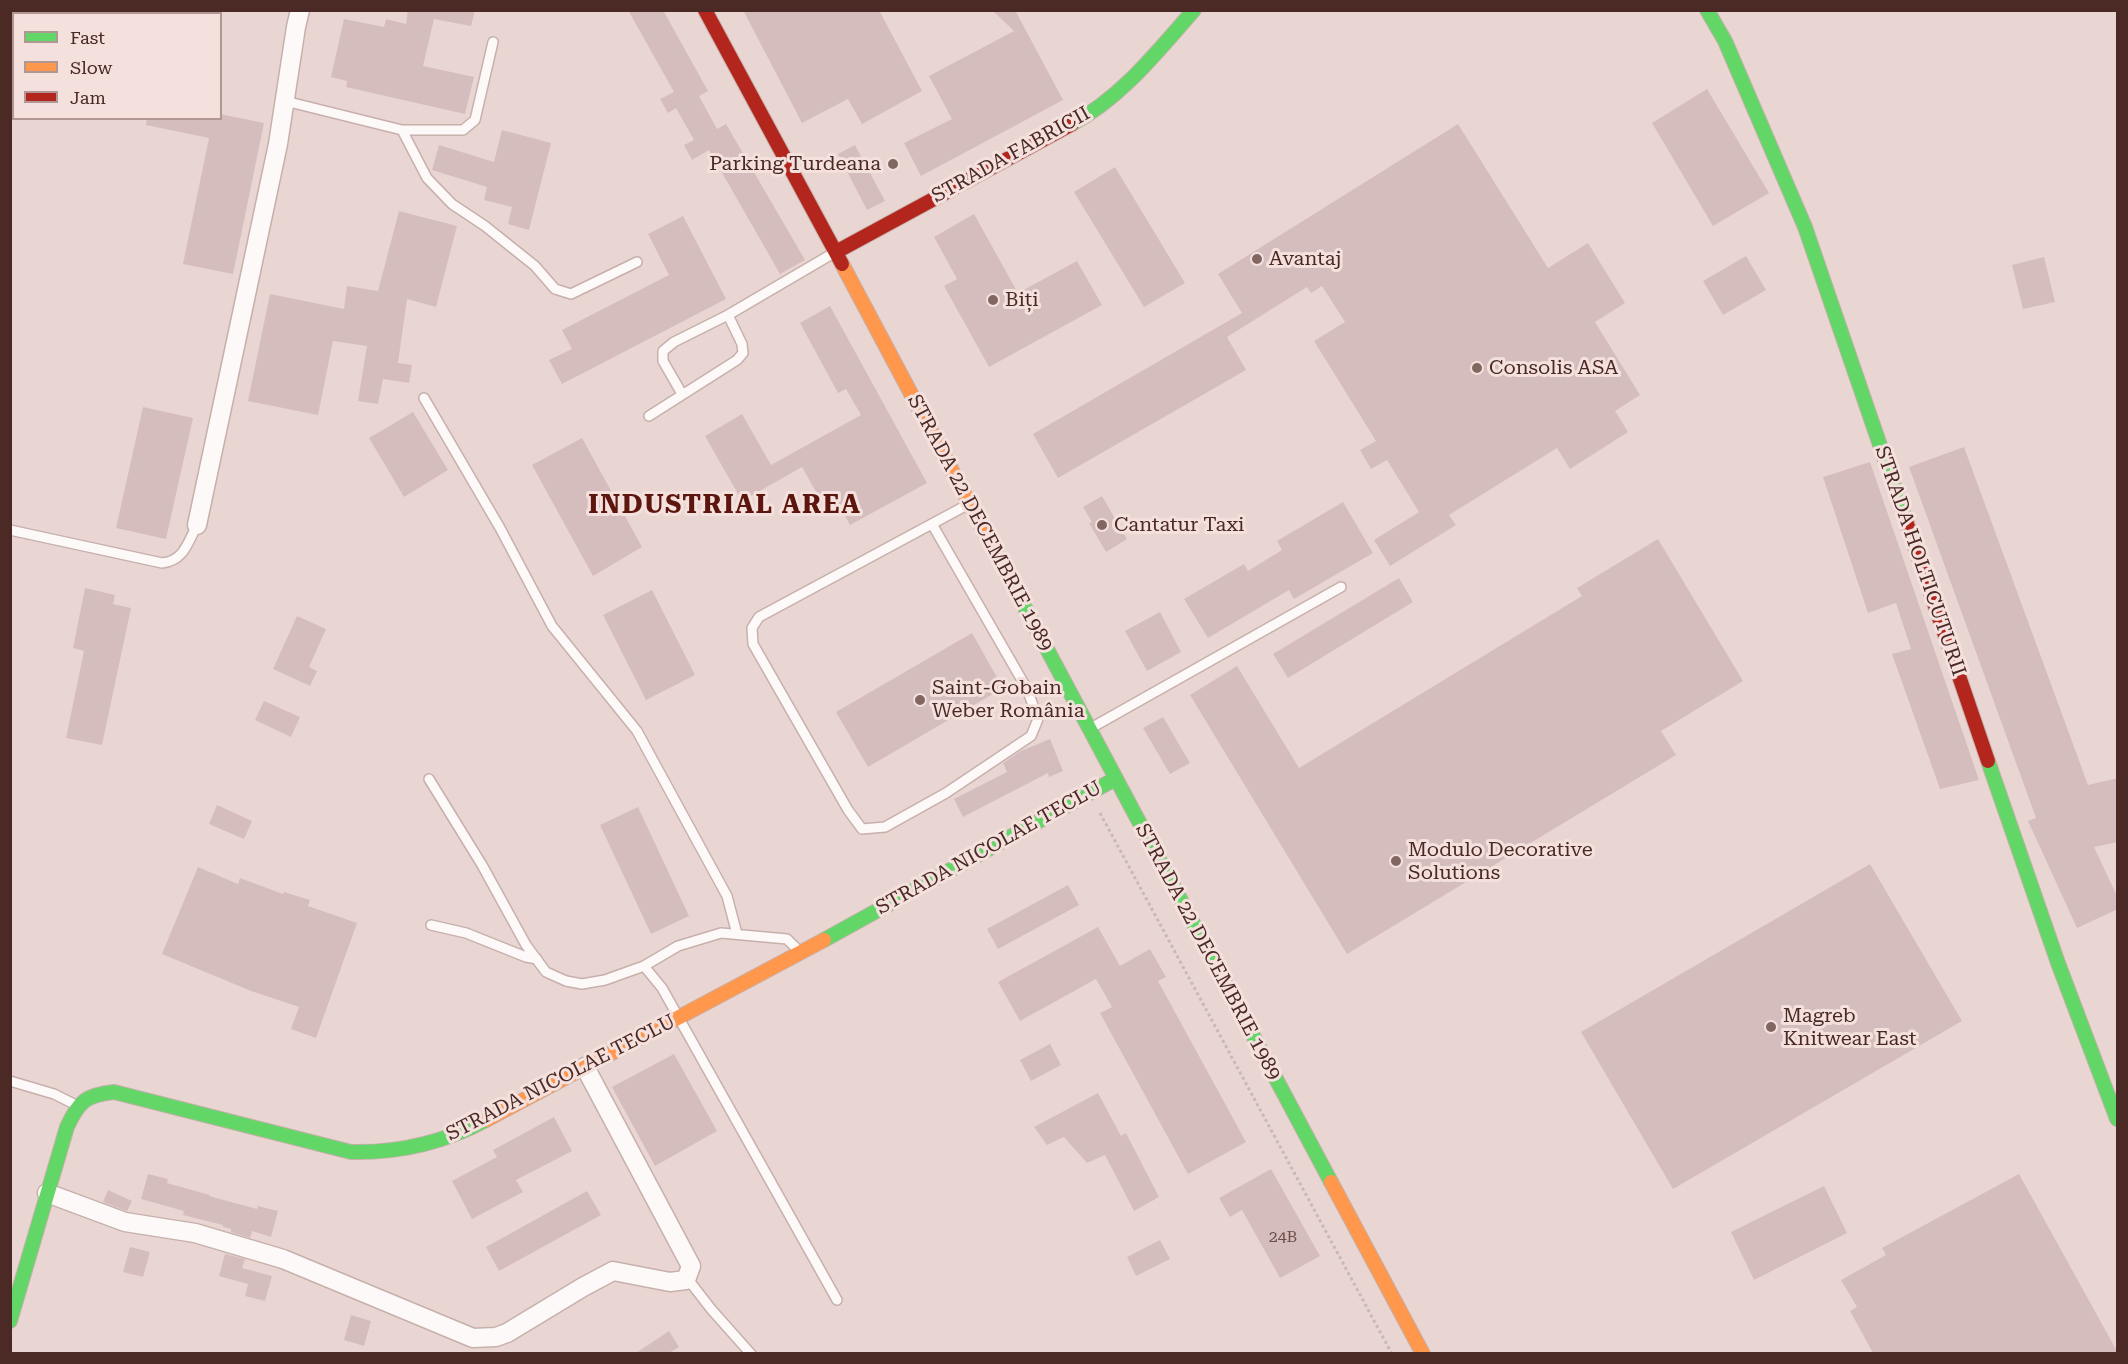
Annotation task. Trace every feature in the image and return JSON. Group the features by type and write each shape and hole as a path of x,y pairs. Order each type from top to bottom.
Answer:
{"street":[{"path":"197,525 278,144 300,10"},
{"name":"STRADA 22 DECEMBRIE 1989","path":"705,10 1423,1353"},
{"name":"STRADA FABRICII","path":"836,252 1087,116 1136,77 1194,10"},
{"name":"STRADA HOLTICUTURII","path":"1707,10 1725,42 1805,227 2058,963 2117,1119"},
{"name":"STRADA NICOLAE TECLU","path":"76,1105 92,1094 114,1092 351,1152 363,1153 446,1139 477,1125 801,953 1115,779"},
{"path":"47,1193 125,1222 195,1233 283,1259 473,1338 495,1337 507,1333 613,1271 669,1282 686,1280 691,1266 585,1067"},
{"path":"11,1313 67,1127 76,1105"}],"lane":[{"path":"285,101 402,130 464,130 474,120 493,42"},
{"path":"402,130 427,178 452,204 485,225 535,266 555,290 571,294 637,262"},
{"path":"682,394 663,361 663,351 674,342 728,315 836,252"},
{"path":"649,416 737,360 743,352 742,344 728,315"},
{"path":"424,398 500,528 552,626 637,730 727,896 737,934"},
{"path":"932,524 1027,689 1038,719 1031,736 946,793 885,827 862,829 848,810 753,644 752,628 759,617 969,504"},
{"path":"10,530 162,563 172,562 184,551 197,525"},
{"path":"1089,729 1341,587"},
{"path":"429,778 483,865 526,945 546,972 566,981 582,984 605,980 645,966 678,946 721,933 787,939 801,953"},
{"path":"431,925 466,933 526,957 537,959"},
{"path":"645,966 680,1017 837,1300"},
{"path":"10,1081 54,1094 76,1105"},
{"path":"687,1278 711,1309 751,1353"}],"path":[{"path":"1090,792 1119,850 1392,1353"}],"building":[{"path":"408,10 475,10 471,26 434,19 423,66 474,77 465,114 346,87 347,81 331,77 344,19 384,27 386,19 406,24"},
{"path":"628,10 663,10 708,91 699,96 717,129 726,124 805,260 780,274 709,150 692,160 684,145 694,140 676,108 668,113 660,99 674,92"},
{"path":"743,10 879,10 922,91 862,124 848,99 802,123"},
{"path":"992,10 1015,10 1063,100 921,176 904,143 952,119 929,76 1014,31"},
{"path":"1707,89 1769,193 1713,226 1652,123"},
{"path":"222,114 264,123 233,274 183,264 209,138 146,125 147,120 222,120"},
{"name":"Consolis ASA","path":"1458,124 1548,268 1588,243 1625,303 1595,322 1640,395 1615,411 1628,432 1570,469 1557,448 1449,515 1456,525 1390,566 1374,540 1419,512 1387,460 1371,469 1360,450 1376,441 1314,341 1345,322 1322,286 1311,293 1307,287 1227,337 1246,370 1058,478 1033,434 1242,313 1218,274"},
{"path":"502,130 551,143 529,230 508,224 512,207 484,200 487,187 432,170 439,145 494,162"},
{"path":"855,145 885,201 867,210 838,154"},
{"path":"1115,167 1185,283 1144,307 1074,192"},
{"path":"399,211 457,226 436,307 407,299 398,363 412,365 409,383 383,379 378,404 358,401 367,346 333,341 318,415 248,401 270,294 344,309 347,286 378,291"},
{"path":"974,214 1018,293 1077,261 1102,305 989,367 944,286 957,279 934,237"},
{"path":"683,216 726,299 562,384 549,360 572,349 562,330 669,275 648,234"},
{"path":"1746,256 1766,290 1723,315 1703,281"},
{"path":"2044,257 2055,302 2023,309 2012,265"},
{"path":"830,306 927,483 850,525 832,492 820,499 802,467 742,501 705,436 742,414 771,465 861,415 846,389 838,393 800,323"},
{"path":"143,407 193,418 166,539 116,528"},
{"path":"413,412 448,470 404,497 369,438"},
{"path":"582,438 642,547 593,576 532,465"},
{"path":"1964,447 2088,785 2118,778 2118,842 2094,847 2118,898 2118,909 2077,928 2028,821 2036,818 1909,467"},
{"path":"1870,462 1979,780 1940,789 1892,654 1911,649 1896,603 1868,613 1823,477"},
{"path":"1102,496 1127,539 1106,552 1089,523 1092,522 1083,507"},
{"path":"1343,502 1373,553 1294,599 1289,590 1208,638 1184,599 1244,564 1248,571 1282,550 1277,541"},
{"name":"Modulo Decorative Solutions","path":"1658,539 1743,681 1661,731 1676,755 1347,954 1190,695 1237,666 1299,768 1582,596 1577,588"},
{"path":"1399,578 1413,602 1288,678 1273,654"},
{"path":"85,588 115,595 113,604 131,608 102,745 66,738 84,651 73,648"},
{"path":"652,590 695,675 646,700 603,615"},
{"path":"1160,612 1181,652 1147,671 1125,631"},
{"path":"297,616 326,629 309,667 317,671 310,686 273,669"},
{"name":"Saint-Gobain Weber România","path":"972,633 1003,688 868,767 836,712"},
{"path":"264,701 300,717 291,737 255,720"},
{"path":"1163,717 1190,763 1170,774 1143,728"},
{"path":"1050,739 1063,771 1049,777 1048,773 963,817 954,799 1007,772 1003,763 1021,751"},
{"path":"217,805 252,821 244,839 209,824"},
{"path":"638,807 689,916 651,934 600,825"},
{"name":"Magreb Knitwear East","path":"1870,864 1962,1021 1673,1189 1581,1032"},
{"path":"198,867 238,884 240,878 283,894 284,892 310,900 308,906 357,923 316,1038 291,1029 299,1007 251,991 162,954"},
{"path":"1068,885 1079,905 998,949 987,929"},
{"path":"1098,927 1120,966 1150,949 1166,977 1158,981 1246,1142 1188,1174 1100,1013 1112,1007 1096,979 1020,1021 998,982"},
{"path":"1050,1044 1061,1065 1031,1081 1020,1060"},
{"path":"674,1054 717,1131 655,1166 612,1087"},
{"path":"1098,1093 1121,1136 1126,1133 1159,1197 1134,1211 1105,1155 1087,1163 1064,1137 1047,1145 1034,1127"},
{"path":"554,1117 572,1151 516,1180 523,1192 472,1219 452,1181 497,1157 493,1150"},
{"path":"1271,1169 1320,1256 1280,1278 1242,1210 1230,1217 1219,1198"},
{"path":"148,1174 168,1179 167,1183 209,1196 257,1209 258,1206 278,1211 271,1237 252,1231 250,1238 231,1232 231,1229 223,1225 183,1215 184,1211 141,1199"},
{"path":"2019,1174 2118,1353 1873,1353 1850,1311 1857,1307 1841,1280 1886,1255 1882,1248"},
{"path":"1824,1186 1847,1233 1754,1280 1731,1232"},
{"path":"108,1190 132,1201 127,1211 103,1202"},
{"path":"587,1191 601,1215 499,1271 486,1247"},
{"path":"1160,1240 1170,1259 1136,1276 1127,1257"},
{"path":"130,1247 150,1252 143,1277 123,1272"},
{"path":"225,1254 245,1259 242,1268 272,1276 265,1301 245,1296 248,1284 219,1276"},
{"path":"351,1315 371,1321 364,1346 344,1340"},
{"path":"669,1331 679,1347 669,1353 636,1353"}],"traffic: fast":[{"path":"1072,124 1107,101 1138,73 1194,10"},
{"path":"1707,10 1725,41 1805,227 1905,518"},
{"path":"999,559 1331,1182"},
{"path":"1988,761 2058,963 2117,1119"},
{"path":"824,940 1115,779"},
{"path":"10,1321 67,1127 80,1105 97,1095 114,1092 351,1152 386,1151 421,1145 486,1120"}],"traffic: slow":[{"path":"842,264 999,559"},
{"path":"486,1120 824,940"},
{"path":"1331,1182 1423,1354"}],"traffic: jam":[{"path":"705,10 842,264"},
{"path":"836,252 1072,124"},
{"path":"1905,518 1988,761"}],"place":[{"name":"Parking Turdeana","path":"893,164"},
{"name":"Avantaj","path":"1257,259"},
{"name":"Biți","path":"993,300"},
{"name":"Consolis ASA","path":"1477,368"},
{"name":"Cantatur Taxi","path":"1102,525"},
{"name":"Saint-Gobain Weber România","path":"920,700"},
{"name":"Modulo Decorative Solutions","path":"1396,861"},
{"name":"Magreb Knitwear East","path":"1771,1027"}],"district":[{"name":"INDUSTRIAL AREA","path":"725,505"}]}
